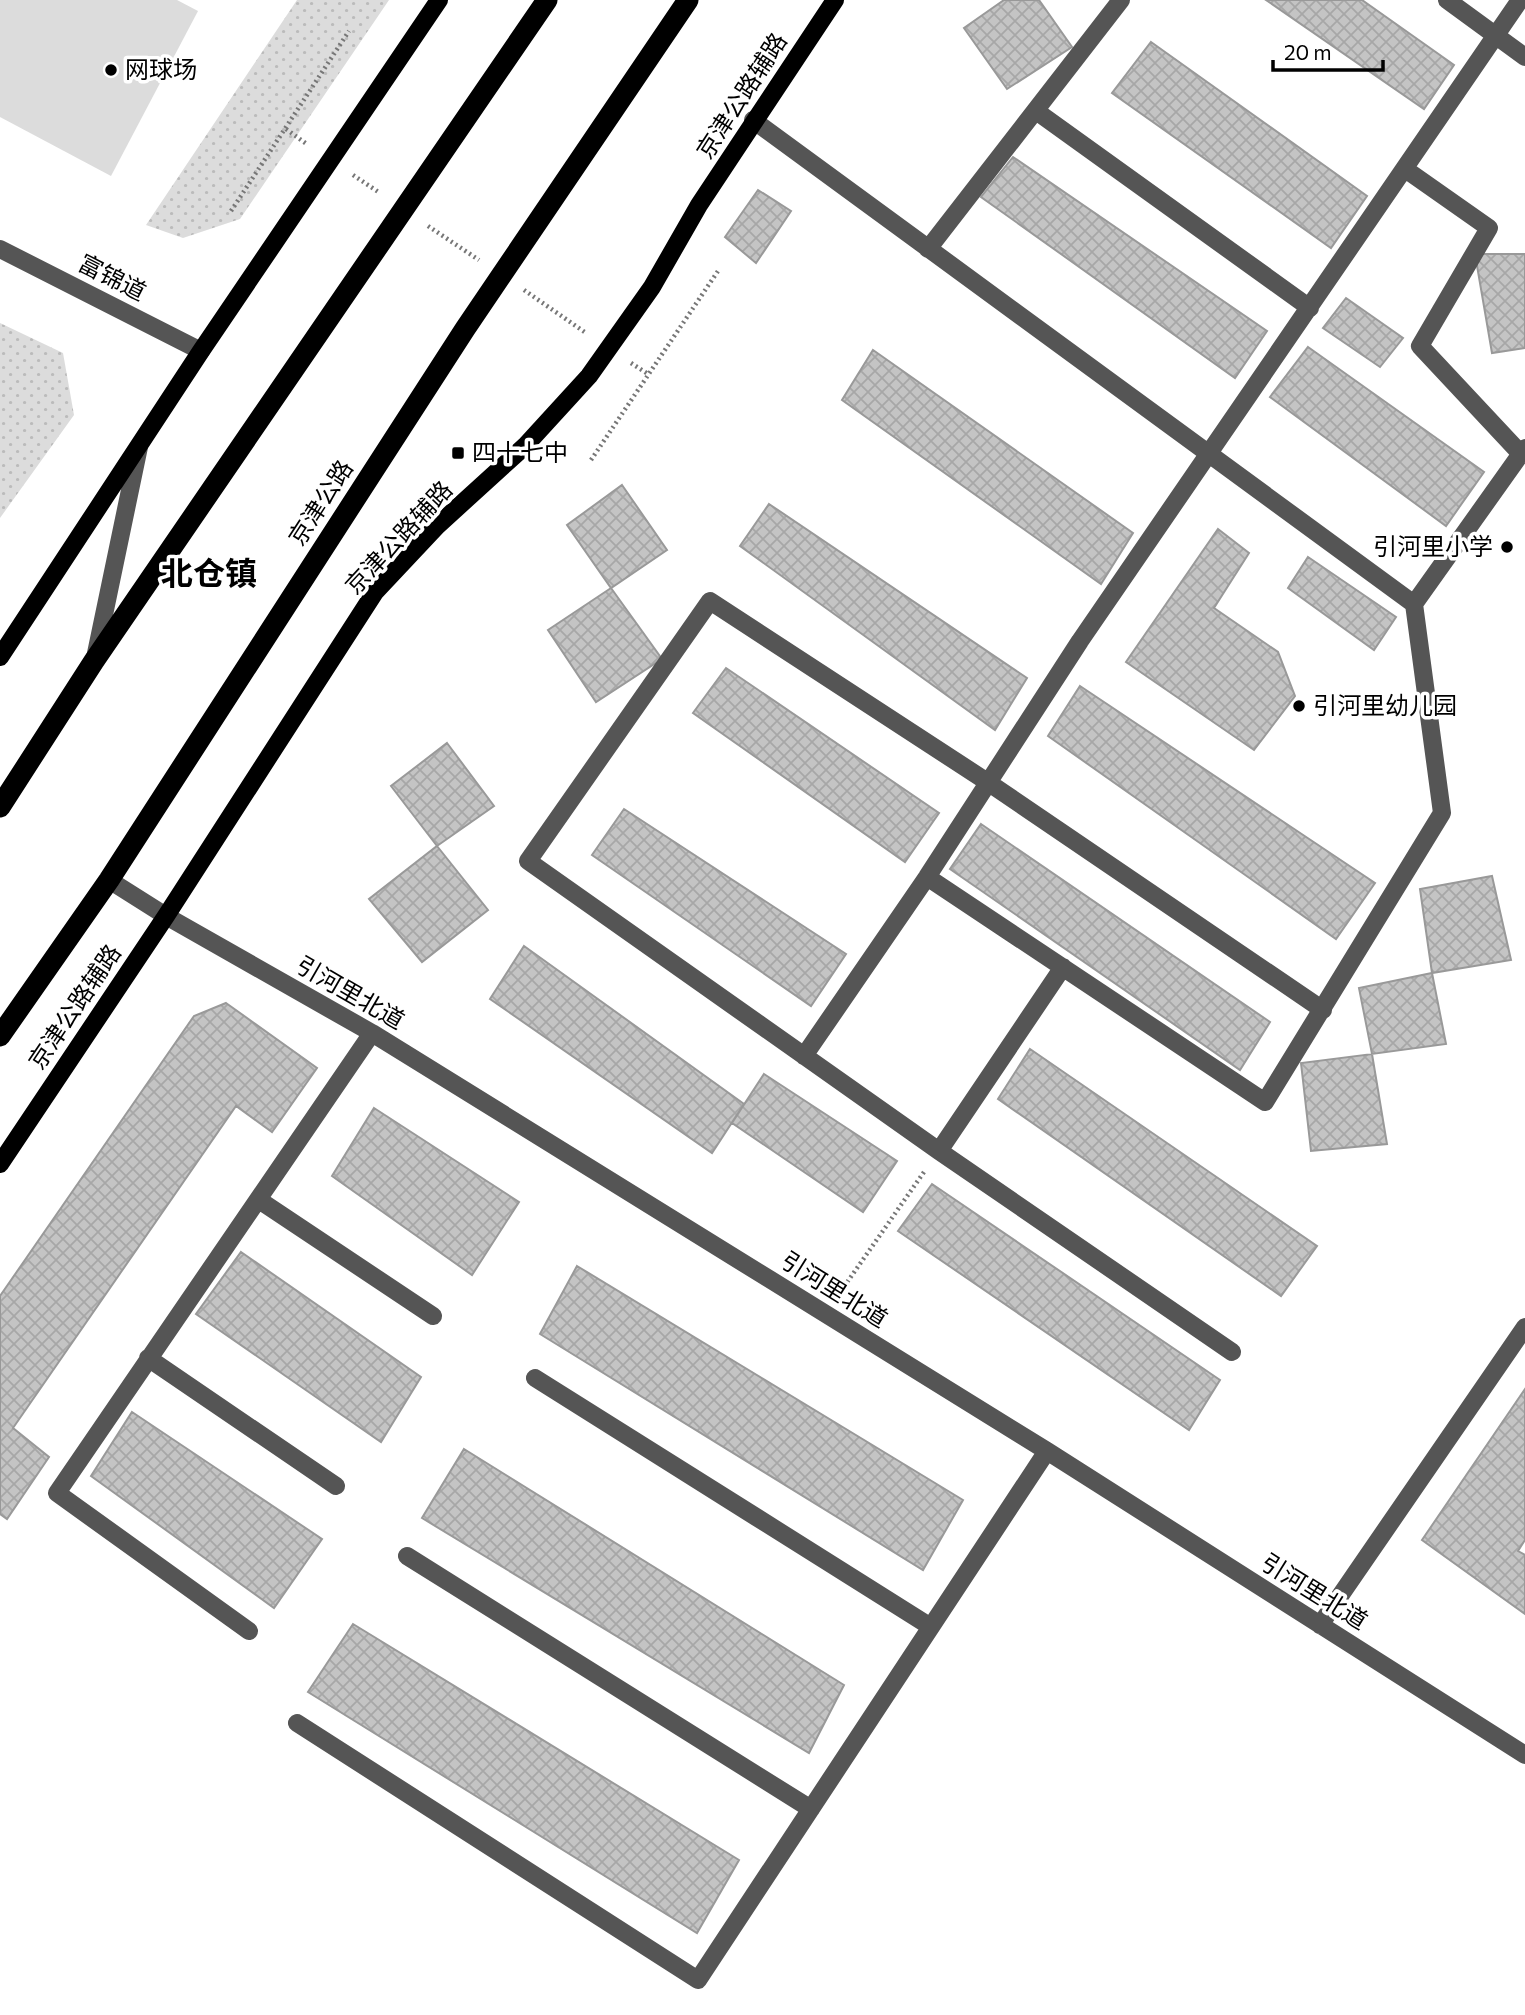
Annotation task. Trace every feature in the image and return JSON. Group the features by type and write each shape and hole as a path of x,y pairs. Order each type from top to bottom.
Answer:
{"highway":[{"path":"0,807 94,661 547,0"},
{"name":"京津公路","path":"0,1036 109,880 464,329 688,0"}],"main road":[{"path":"0,657 201,351 439,0"},
{"name":"京津公路辅路","path":"0,1164 166,916 375,592 437,526 525,446 589,376 652,287 699,205 835,0"}],"street":[{"path":"928,249 1121,0"},
{"path":"1447,0 1525,57"},
{"path":"804,1056 927,877 1080,641 1520,0"},
{"path":"1035,111 1310,308"},
{"path":"754,120 1414,604"},
{"path":"927,877 1265,1102 1324,1010 1442,813 1414,604 1523,451 1420,346 1489,229 1405,169"},
{"name":"富锦道","path":"0,249 201,351"},
{"path":"94,661 139,447"},
{"path":"1232,1352 939,1151 528,861 710,601 989,783 1324,1010"},
{"name":"引河里北道","path":"109,880 166,916 372,1033 1046,1451 1525,1755"},
{"path":"939,1151 1063,967"},
{"path":"249,1631 57,1493 372,1033"},
{"path":"259,1200 433,1315"},
{"path":"1320,1625 1525,1327"},
{"path":"148,1358 336,1486"},
{"path":"535,1378 931,1627"},
{"path":"297,1723 698,1980 1046,1451"},
{"path":"407,1556 811,1809"}],"path":[{"path":"231,211 349,31"},
{"path":"286,130 320,152"},
{"path":"342,168 387,198"},
{"path":"422,221 489,267"},
{"path":"592,460 718,271"},
{"path":"523,290 591,336"},
{"path":"625,359 648,374"},
{"path":"825,1314 939,1151"}],"shaded area":[{"name":"网球场","path":"0,0 177,0 198,11 111,176 0,117"},
{"path":"297,0 389,0 240,219 183,238 146,225"},
{"path":"0,323 63,353 74,415 0,518"}],"building":[{"path":"1004,0 1039,0 1072,47 1007,89 964,28"},
{"path":"1266,0 1362,0 1454,65 1424,109"},
{"path":"1151,42 1367,196 1331,248 1112,93"},
{"path":"1013,157 1267,331 1235,378 981,197"},
{"path":"758,190 791,211 756,263 725,237"},
{"path":"1475,254 1525,254 1525,348 1492,353"},
{"path":"1346,298 1403,338 1380,367 1323,328"},
{"path":"1308,347 1484,472 1446,526 1270,397"},
{"path":"873,350 1133,533 1101,584 842,400"},
{"path":"622,485 667,550 611,588 567,525"},
{"path":"769,504 1027,678 995,730 740,546"},
{"path":"1218,529 1249,553 1214,608 1278,652 1295,696 1254,750 1126,662"},
{"path":"1308,557 1396,617 1374,650 1288,588"},
{"path":"611,588 662,659 596,702 548,630"},
{"path":"726,668 939,813 905,862 693,713"},
{"path":"1080,686 1375,883 1336,939 1048,736"},
{"path":"447,743 494,806 437,846 391,786"},
{"path":"624,809 846,954 811,1006 592,855"},
{"path":"981,824 1270,1022 1240,1070 950,869"},
{"path":"437,846 488,910 422,962 369,899"},
{"path":"1492,876 1511,960 1432,973 1420,889"},
{"path":"524,946 744,1104 712,1153 490,999"},
{"path":"1432,973 1446,1044 1372,1054 1359,988"},
{"path":"226,1003 317,1068 272,1132 236,1106 13,1428 49,1457 7,1519 0,1514 0,1296 194,1016"},
{"path":"1030,1049 1317,1246 1281,1296 998,1099"},
{"path":"1372,1054 1387,1144 1311,1151 1301,1063"},
{"path":"764,1074 897,1161 863,1212 732,1123"},
{"path":"374,1108 519,1202 472,1275 332,1176"},
{"path":"932,1184 1220,1380 1189,1430 898,1231"},
{"path":"241,1252 421,1377 381,1442 196,1314"},
{"path":"577,1266 963,1500 923,1570 540,1334"},
{"path":"1525,1389 1525,1540 1518,1551 1525,1555 1525,1614 1422,1540"},
{"path":"132,1412 322,1539 274,1608 91,1476"},
{"path":"464,1449 844,1685 809,1753 422,1518"},
{"path":"353,1624 739,1860 697,1933 308,1692"}],"place":[{"name":"网球场","path":"111,70"},
{"name":"四十七中","path":"458,453"},
{"name":"引河里小学","path":"1507,547"},
{"name":"引河里幼儿园","path":"1299,706"}],"district":[{"name":"北仓镇","path":"209,574"}]}
